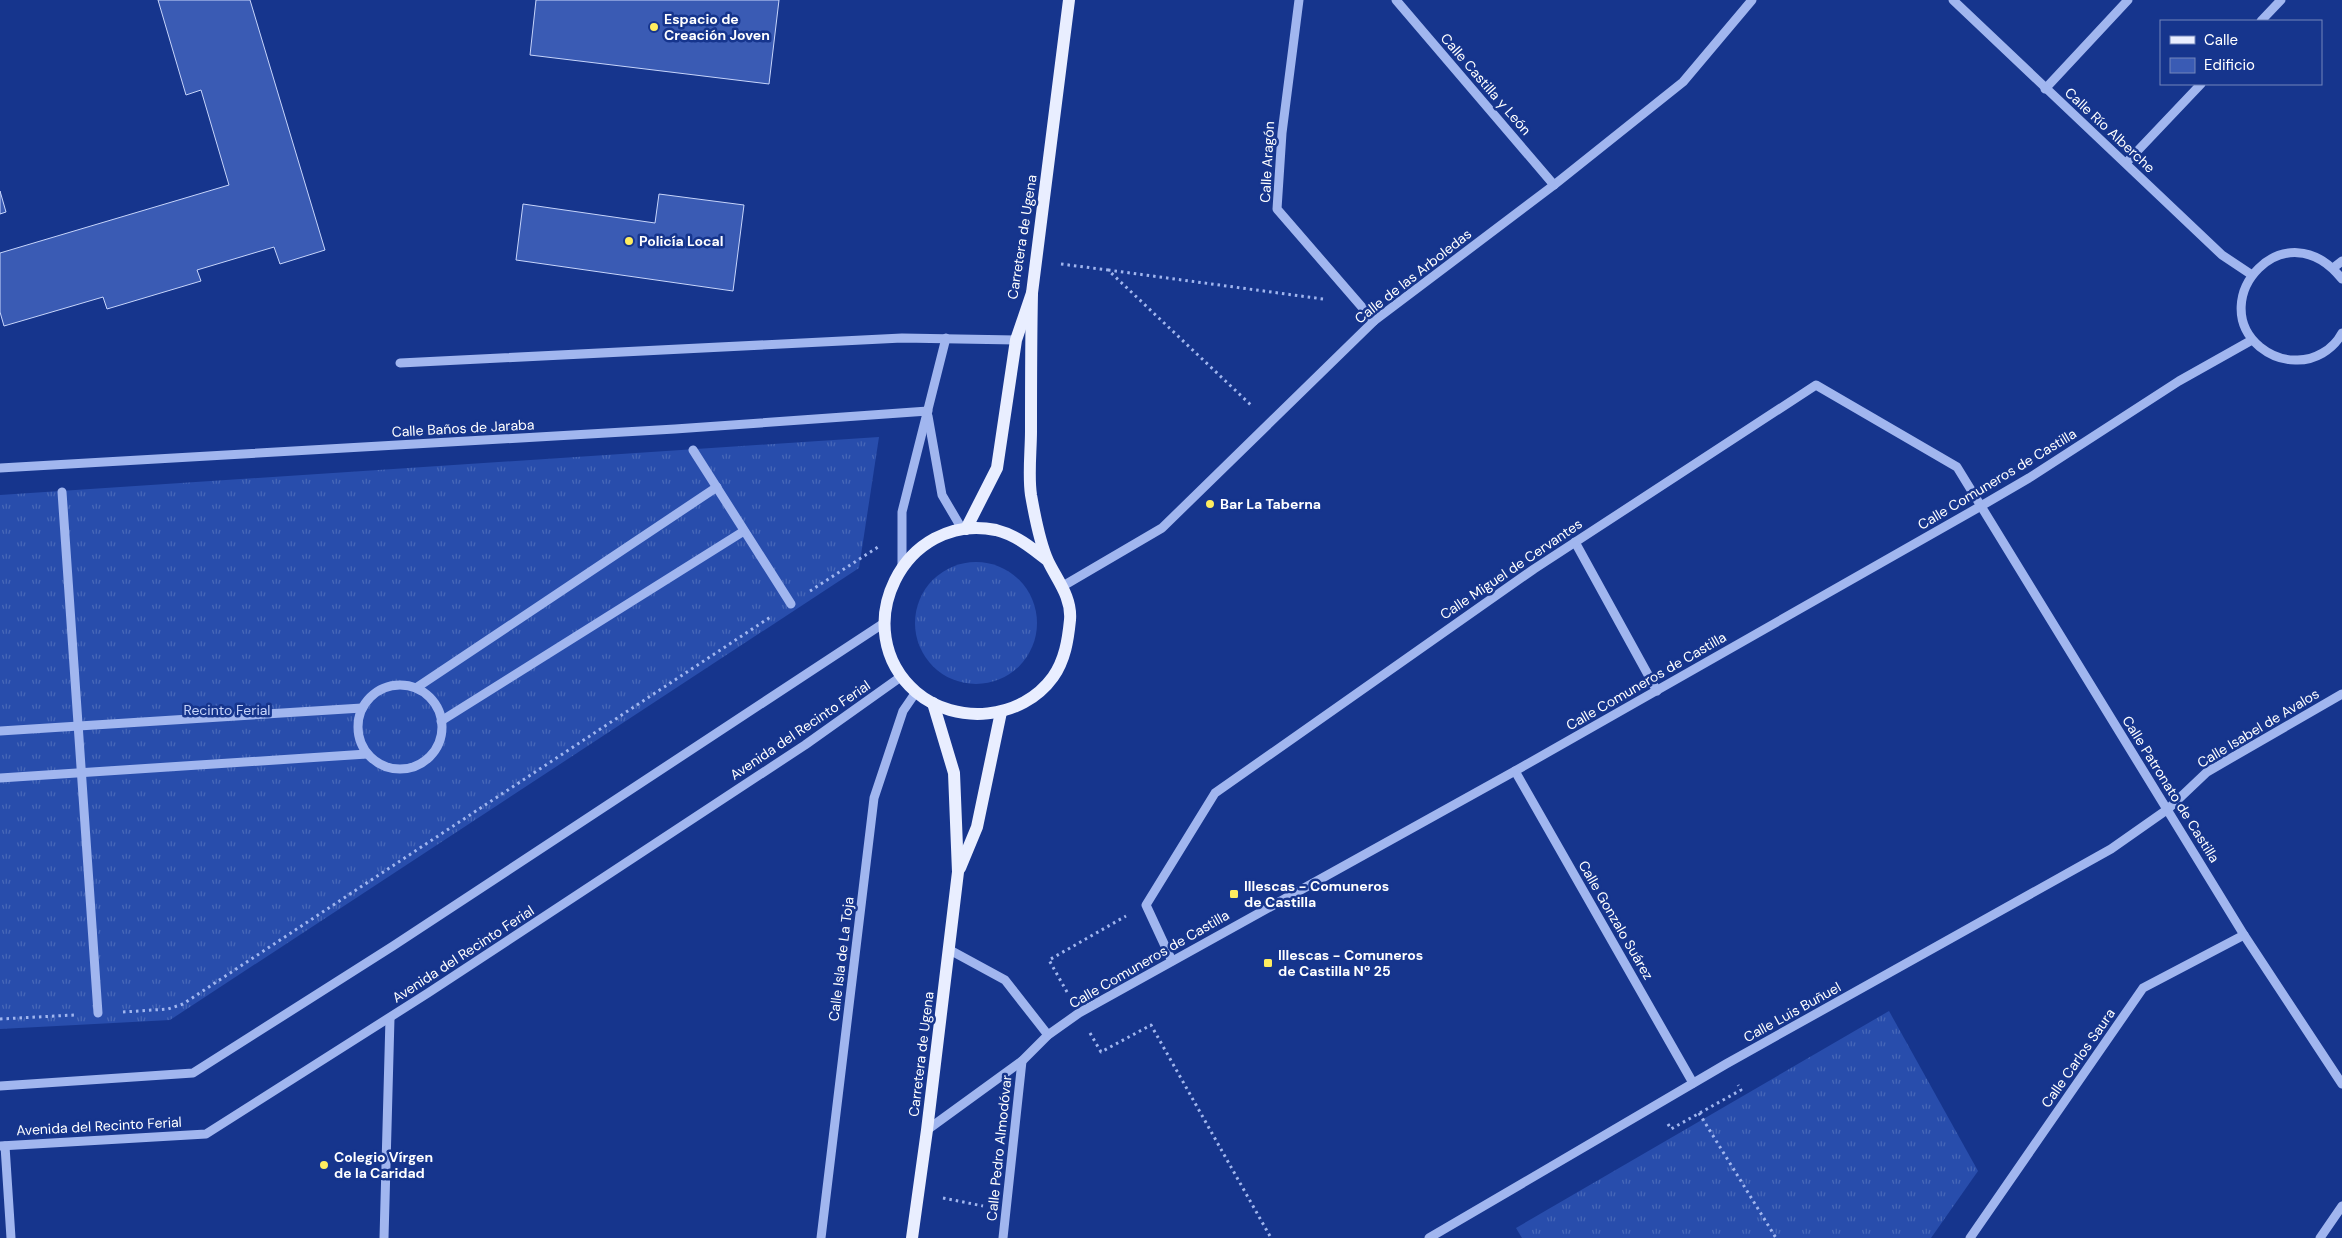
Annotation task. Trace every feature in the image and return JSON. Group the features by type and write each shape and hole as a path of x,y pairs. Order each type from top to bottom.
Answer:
{"main road":[{"name":"Carretera de Ugena","path":"964,529 997,468 1016,340 1032,294 1069,0"},
{"path":"1032,294 1031,493 1048,560 1063,586 1070,617 1067,648 1053,677 1030,699 1001,712 977,715 954,712 933,703 916,692 902,676 889,652 884,623 888,594 902,567 923,546 944,534 964,529 996,530 1024,541 1048,560"},
{"name":"Carretera de Ugena","path":"912,1238 958,872 954,773 933,703"},
{"name":"Carretera de Ugena","path":"958,872 977,827 1001,712"}],"street":[{"name":"Calle Aragón","path":"1299,0 1282,132 1277,209 1374,321"},
{"name":"Calle Castilla y León","path":"1396,0 1554,185"},
{"name":"Calle de las Arboledas","path":"1063,586 1162,528 1374,321 1554,185 1683,82 1752,0"},
{"name":"Calle Río Alberche","path":"1953,0 2222,255 2252,275"},
{"path":"2045,89 2128,0"},
{"path":"2262,20 2281,0"},
{"path":"2126,163 2200,85"},
{"path":"2341,339 2326,351 2312,358 2295,360 2279,358 2252,340 2245,324 2242,307 2244,290 2252,275 2265,262 2282,254 2300,252 2319,258 2333,268 2342,279"},
{"path":"2333,268 2342,261"},
{"path":"902,567 902,512 946,338"},
{"path":"400,363 892,339 1016,340"},
{"name":"Calle Comuneros de Castilla","path":"927,1130 1022,1061 1048,1035 1079,1013 1515,771 1981,506 2029,478 2179,380 2252,340"},
{"name":"Calle Miguel de Cervantes","path":"1146,905 1215,793 1575,542 1816,385 1957,467 1981,506"},
{"path":"928,411 942,495 964,529"},
{"name":"Calle Baños de Jaraba","path":"0,468 665,430 928,411"},
{"path":"693,450 791,604"},
{"path":"416,688 717,487"},
{"path":"62,492 98,1013"},
{"name":"Calle Patronato de Castilla","path":"1981,506 2244,935 2342,1084"},
{"path":"441,721 744,530"},
{"path":"1575,542 1656,691"},
{"path":"0,1086 193,1073 393,946 884,623"},
{"name":"Avenida del Recinto Ferial","path":"2,1146 206,1134 390,1018 796,750 902,676"},
{"path":"402,685 416,688 428,696 437,708 441,721 441,735 436,748 428,758 417,766 404,769 391,768 378,763 367,754 357,730 362,708 375,692 388,686 402,685"},
{"name":"Calle Isla de La Toja","path":"821,1238 874,798 903,711 916,692"},
{"name":"Calle Isabel de Avalos","path":"2168,809 2207,772 2342,694"},
{"path":"0,731 362,708"},
{"path":"0,778 367,754"},
{"name":"Calle Gonzalo Suárez","path":"1515,771 1693,1083"},
{"name":"Calle Luis Buñuel","path":"1429,1238 1693,1083 2111,849 2168,809"},
{"path":"1146,905 1172,961"},
{"name":"Calle Carlos Saura","path":"1970,1238 2143,988 2244,935"},
{"path":"948,949 1005,980 1048,1035"},
{"path":"384,1238 390,1018"},
{"name":"Calle Pedro Almodóvar","path":"1003,1238 1022,1061"},
{"path":"2,1146 11,1238"},
{"path":"2320,1238 2342,1206"}],"path":[{"path":"1036,261 1326,300 1345,287"},
{"path":"1108,270 1270,423"},
{"path":"0,1019 168,1009 183,1004 902,531"},
{"path":"1146,905 1049,960 1101,1052 1151,1025 1271,1238"},
{"path":"1699,1114 1776,1238"},
{"path":"918,1193 1006,1210"}],"green space":[{"name":"Recinto Ferial","path":"879,437 859,568 170,1020 0,1029 0,495"},
{"path":"976,562 999,566 1019,580 1033,600 1037,623 1033,646 1019,666 999,680 976,684 953,680 933,666 919,646 915,623 919,600 933,580 953,566"},
{"path":"1889,1011 1978,1171 1931,1238 1522,1238 1516,1228"}],"building":[{"path":"158,0 250,0 325,250 280,264 274,247 197,270 201,281 107,309 103,297 4,326 0,312 0,253 229,185 201,90 186,95"},
{"name":"Espacio de Creación Joven","path":"536,0 779,0 769,84 530,55"},
{"path":"0,191 6,212 0,214"},
{"name":"Policía Local","path":"659,194 744,205 733,291 516,260 523,204 655,223"}],"place":[{"name":"Espacio de Creación Joven","path":"654,27"},
{"name":"Policía Local","path":"629,241"},
{"name":"Bar La Taberna","path":"1210,504"},
{"name":"Illescas - Comuneros de Castilla","path":"1234,894"},
{"name":"Illescas - Comuneros de Castilla Nº 25","path":"1268,963"},
{"name":"Colegio Vírgen de la Caridad","path":"324,1165"}]}
